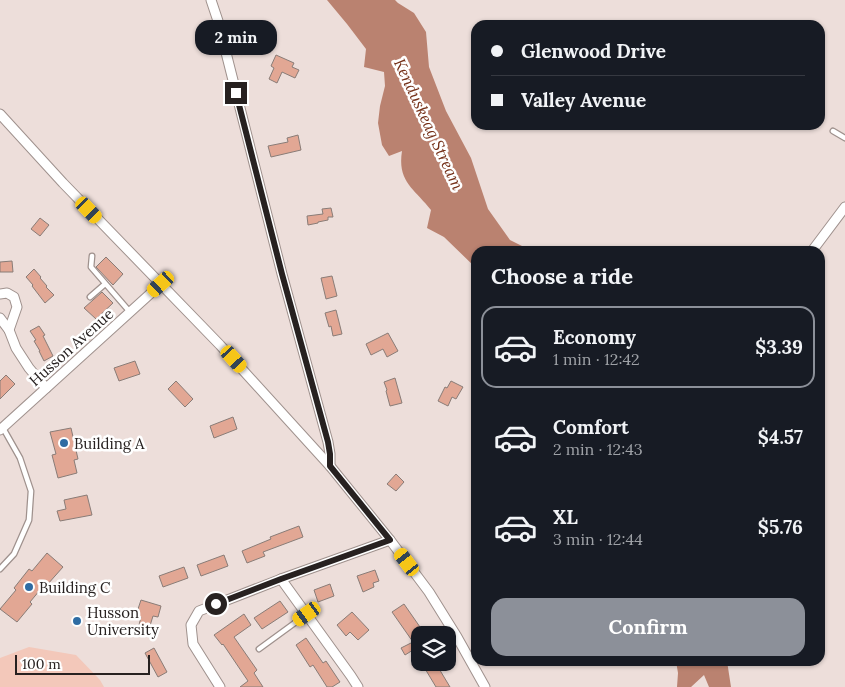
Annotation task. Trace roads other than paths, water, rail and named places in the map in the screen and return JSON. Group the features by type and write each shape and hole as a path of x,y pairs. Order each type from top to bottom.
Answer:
{"street":[{"path":"211,0 218,20 282,274 328,442 330,466"},
{"path":"0,114 63,183 220,345 330,466 419,578 443,613 471,662"},
{"path":"816,246 845,207"},
{"name":"Husson Avenue","path":"2,429 161,284"},
{"path":"0,294 7,293 14,297 17,307 9,330"},
{"path":"0,318 9,330 16,348 28,368 46,388"},
{"path":"220,687 193,644 191,625 199,611 390,540"},
{"path":"281,579 358,687"},
{"path":"473,666 485,687"}],"lane":[{"path":"833,131 845,138"},
{"path":"92,256 91,267 130,312"},
{"path":"90,298 104,284"},
{"path":"0,569 14,554 29,520 32,491 20,458 2,429"},
{"path":"258,649 307,614"}],"water":[{"name":"Kenduskeag Stream","path":"327,0 395,0 414,13 426,32 429,67 446,111 471,158 488,209 510,240 522,246 471,246 471,263 444,237 427,228 431,210 405,178 401,162 402,151 389,156 382,145 378,123 385,86 384,72 364,67 366,49"},
{"path":"677,666 728,666 731,687 709,687 704,675 691,687 677,687"}],"place":[{"name":"Building A","path":"64,443"},
{"name":"Building C","path":"29,587"},
{"name":"Husson University","path":"77,621"}]}
